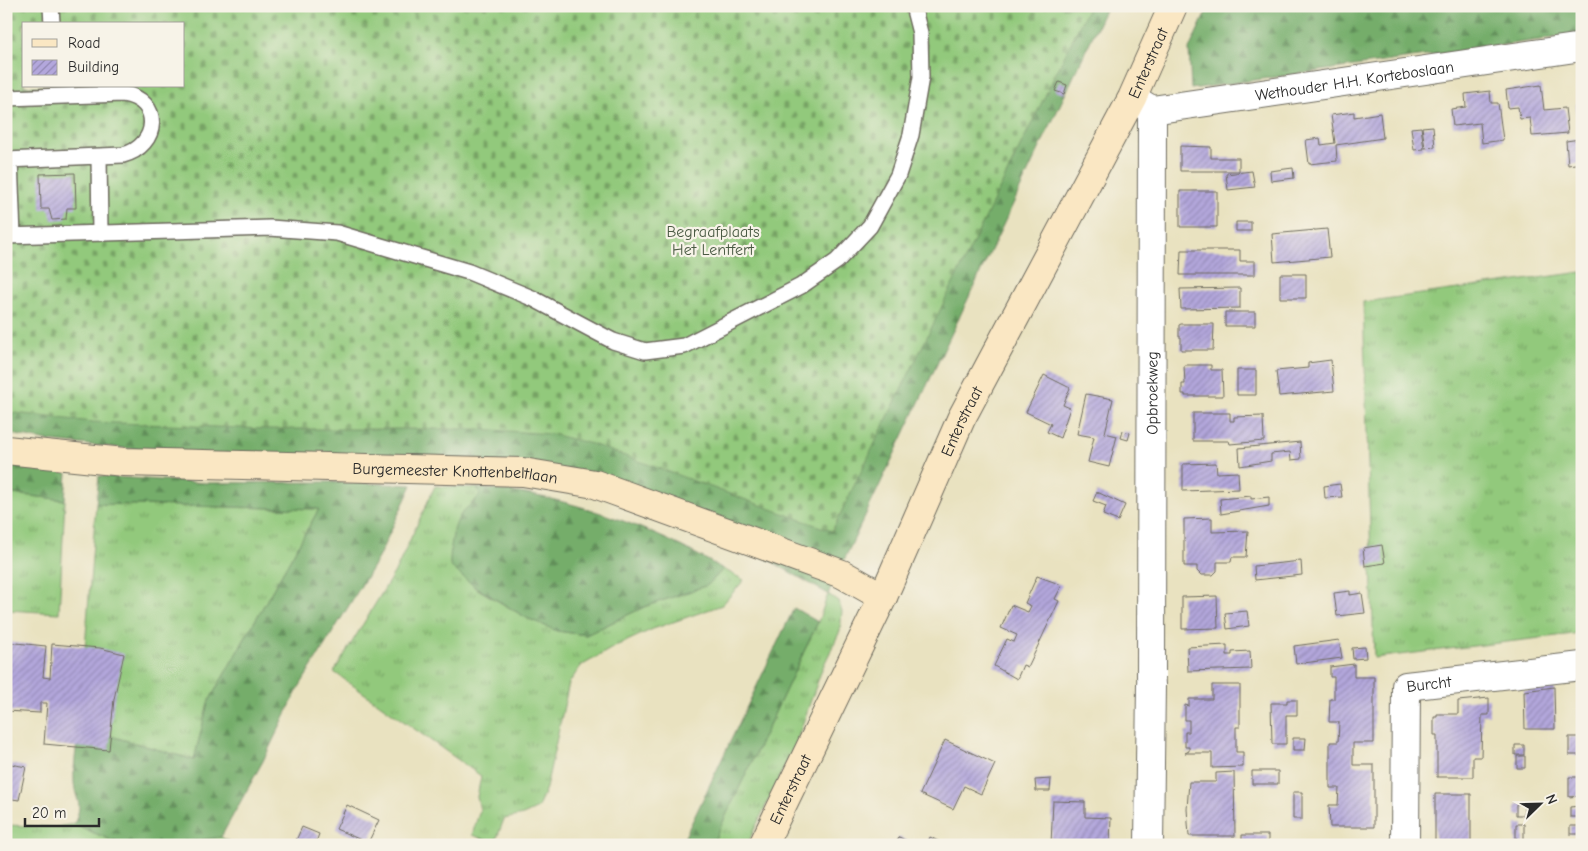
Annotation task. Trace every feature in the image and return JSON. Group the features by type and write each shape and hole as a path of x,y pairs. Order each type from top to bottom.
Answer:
{"main road":[{"name":"Enterstraat","path":"763,845 883,597 961,419 1142,104 1173,6"},
{"name":"Burgemeester Knottenbeltlaan","path":"6,450 124,462 523,472 596,484 842,574 883,597"}],"street":[{"name":"Wethouder H.H. Korteboslaan","path":"1142,104 1582,47"},
{"name":"Opbroekweg","path":"1142,104 1151,681 1149,845"},
{"name":"Burcht","path":"1405,845 1406,686 1582,666"}],"lane":[{"path":"51,6 52,22"},
{"path":"6,98 55,91 124,94 136,96 144,102 149,110 151,122 151,132 146,142 130,153 8,160 10,236 270,228 336,233 469,272 532,298 613,340 645,351 684,346 801,286 837,261 870,226 898,174 911,135 921,77 920,33 913,6"},
{"path":"99,156 100,234"}],"green space":[{"name":"Begraafplaats Het Lentfert","path":"6,6 1089,6 832,531 592,444 551,434 479,429 265,429 93,422 6,412"},
{"name":"Begraafplaats Het Lentfert","path":"919,6 1107,6 828,594 769,560 599,483 122,448 48,441 6,433 6,366"},
{"path":"1209,6 1582,6 1582,34 1191,89 1189,49"},
{"path":"1582,272 1582,633 1374,658 1363,302"},
{"path":"6,464 67,473 65,500 6,493"},
{"path":"99,476 207,483 334,482 412,485 378,558 298,689 263,761 221,837 172,845 122,845 74,824 79,807 74,776 79,727 194,760 208,703 319,509 96,504"},
{"path":"435,486 477,488 480,492 479,497 469,506 474,587 525,617 557,631 586,635 644,607 708,585 723,569 744,580 722,605 653,629 614,647 581,666 569,683 546,788 538,808 523,815 504,819 495,843 472,835 480,810 477,797 481,776 334,672 397,568"},
{"path":"477,488 542,497 604,514 665,539 723,569 708,585 644,607 586,635 557,631 525,617 474,586 450,566 451,546 456,525 462,513 479,495 480,492"},
{"path":"6,493 65,500 59,613 6,610"},
{"path":"96,504 319,509 208,703 194,760 79,727"},
{"path":"828,594 838,601 842,611 840,631 822,669 797,740 747,845 712,845 818,622"},
{"path":"794,608 818,622 712,845 681,845"},
{"path":"74,824 122,845 6,845 6,825 56,827"},
{"path":"221,837 235,845 172,845"}],"building":[{"path":"1059,82 1067,85 1064,94 1055,91"},
{"path":"1541,85 1544,110 1565,108 1568,133 1532,136 1530,118 1520,119 1518,107 1508,108 1506,90"},
{"path":"1490,91 1491,103 1498,103 1503,140 1482,143 1480,123 1453,126 1451,109 1466,107 1465,94"},
{"path":"1582,103 1582,135 1579,136 1576,104"},
{"path":"1354,112 1354,117 1380,113 1383,138 1336,145 1337,161 1309,164 1306,140 1320,138 1321,145 1335,143 1331,115"},
{"path":"1433,126 1435,147 1425,148 1422,127"},
{"path":"1421,127 1424,149 1414,150 1411,128"},
{"path":"1580,139 1582,163 1568,165 1566,141"},
{"path":"1180,146 1211,147 1211,158 1239,158 1239,171 1180,171"},
{"path":"1293,168 1294,178 1271,181 1270,171"},
{"path":"1252,171 1255,187 1228,190 1226,174"},
{"path":"75,173 76,208 67,208 66,219 52,220 49,209 41,209 40,174"},
{"path":"1180,191 1217,191 1217,227 1180,227"},
{"path":"1236,222 1251,222 1251,231 1236,231"},
{"path":"1327,229 1330,257 1274,262 1272,234"},
{"path":"1181,250 1240,250 1240,261 1255,261 1255,275 1180,275"},
{"path":"1280,274 1306,274 1306,298 1280,298"},
{"path":"1240,288 1240,308 1181,309 1180,289"},
{"path":"1225,312 1255,312 1255,326 1225,326"},
{"path":"1214,324 1213,350 1181,350 1179,325"},
{"path":"1331,360 1334,391 1279,396 1276,371 1308,368 1308,363"},
{"path":"1184,365 1211,365 1211,370 1222,370 1223,396 1185,396 1185,394 1182,394 1182,384 1185,384"},
{"path":"1237,370 1256,370 1256,395 1237,395"},
{"path":"1044,375 1070,388 1063,405 1070,408 1060,438 1047,432 1051,424 1026,412"},
{"path":"1086,394 1113,399 1105,433 1117,436 1109,467 1088,462 1094,437 1077,434"},
{"path":"1193,413 1230,413 1230,421 1234,421 1234,417 1263,416 1264,441 1230,444 1229,441 1193,441"},
{"path":"1123,431 1130,433 1128,440 1121,438"},
{"path":"1300,442 1301,459 1291,460 1290,452 1271,454 1271,461 1240,466 1239,448"},
{"path":"1216,463 1217,473 1238,472 1239,489 1183,491 1183,464"},
{"path":"1340,484 1342,497 1325,498 1324,486"},
{"path":"1097,492 1125,505 1118,521 1103,515 1106,506 1093,501"},
{"path":"1251,496 1251,499 1269,497 1269,506 1221,514 1220,499"},
{"path":"1212,518 1212,532 1248,531 1246,557 1232,557 1231,562 1217,562 1217,571 1213,575 1201,575 1197,571 1197,566 1184,566 1184,519"},
{"path":"1382,545 1385,563 1365,566 1363,548"},
{"path":"1301,561 1302,575 1255,580 1254,566"},
{"path":"1037,576 1062,585 1055,599 1059,601 1028,667 1023,665 1017,679 994,666 1007,639 1014,642 1017,635 1001,628 1011,605 1028,612 1031,606 1025,603"},
{"path":"1350,591 1350,595 1362,593 1365,613 1337,616 1334,593"},
{"path":"1217,596 1218,628 1182,629 1182,597"},
{"path":"1247,611 1249,626 1227,629 1225,613"},
{"path":"1339,640 1342,658 1296,664 1294,646"},
{"path":"6,642 46,646 43,677 50,678 52,644 100,648 124,654 114,699 109,750 44,744 47,703 40,703 40,713 6,711"},
{"path":"1227,645 1227,655 1232,655 1232,652 1250,651 1251,669 1188,671 1187,647"},
{"path":"1365,647 1366,658 1353,659 1352,648"},
{"path":"1354,664 1354,677 1374,677 1374,743 1353,743 1353,765 1374,765 1374,827 1330,827 1329,805 1338,805 1339,788 1330,788 1330,742 1338,742 1339,722 1329,722 1330,699 1334,699 1334,677 1330,677 1330,667"},
{"path":"1212,685 1240,685 1240,727 1236,727 1236,752 1243,752 1243,767 1212,768 1212,753 1185,753 1189,751 1189,747 1185,747 1185,732 1189,732 1189,720 1185,720 1185,705 1189,706 1189,699 1212,699"},
{"path":"1554,687 1555,729 1525,729 1524,691"},
{"path":"1489,698 1489,715 1482,715 1481,757 1473,757 1473,777 1437,777 1437,735 1434,735 1434,717 1437,717 1437,714 1458,714 1458,701"},
{"path":"1287,700 1297,700 1297,715 1286,715 1286,744 1272,744 1271,703 1287,703"},
{"path":"1569,737 1582,737 1582,755 1569,755"},
{"path":"1293,738 1306,738 1305,750 1293,750"},
{"path":"945,740 995,764 981,794 964,786 953,809 920,794"},
{"path":"1515,745 1524,745 1524,755 1515,755"},
{"path":"1517,756 1525,756 1525,768 1517,768"},
{"path":"6,763 26,767 19,800 6,798"},
{"path":"1252,771 1278,771 1278,784 1252,784"},
{"path":"1234,772 1235,836 1189,836 1187,809 1189,782 1216,782 1216,773"},
{"path":"1569,777 1581,777 1580,796 1569,797"},
{"path":"1051,779 1050,791 1036,791 1035,780"},
{"path":"1293,792 1302,792 1302,819 1293,819"},
{"path":"1435,794 1471,794 1471,845 1435,845"},
{"path":"1053,801 1085,802 1085,817 1111,818 1110,845 1051,844"},
{"path":"1516,804 1524,804 1524,815 1516,815"},
{"path":"347,805 379,820 368,843 336,829"},
{"path":"1580,806 1580,817 1570,817 1570,807"},
{"path":"1516,824 1524,824 1524,845 1516,845"},
{"path":"1570,826 1581,826 1581,834 1570,834"},
{"path":"302,827 319,834 315,845 294,845"},
{"path":"1242,835 1268,835 1268,845 1242,845"},
{"path":"899,837 915,845 896,845"},
{"path":"930,837 946,845 927,845"}]}
